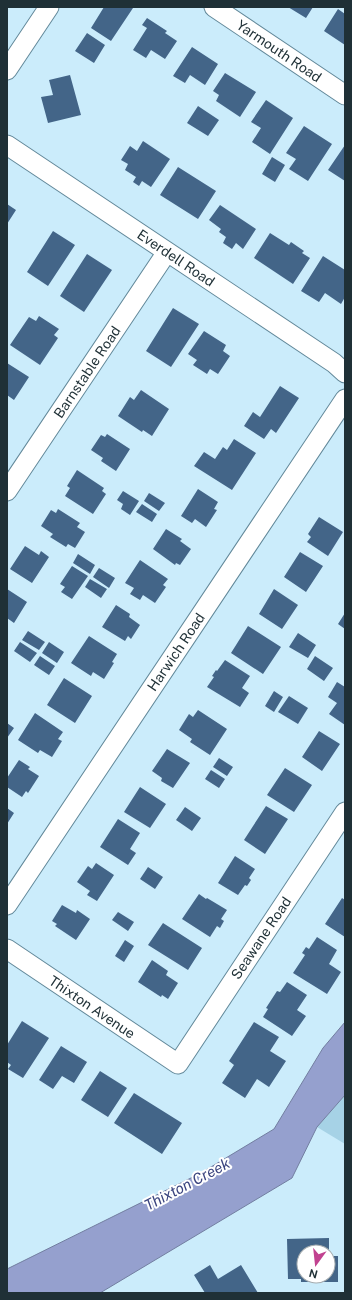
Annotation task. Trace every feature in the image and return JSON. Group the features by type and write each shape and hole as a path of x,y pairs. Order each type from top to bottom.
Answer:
{"street":[{"path":"7,70 49,7"},
{"name":"Yarmouth Road","path":"214,7 345,95"},
{"name":"Everdell Road","path":"7,145 334,363 345,373"},
{"name":"Barnstable Road","path":"7,491 167,252"},
{"name":"Harwich Road","path":"7,905 345,399"},
{"name":"Seawane Road","path":"178,1064 345,812"},
{"name":"Thixton Avenue","path":"7,949 178,1064"}],"shaded area":[{"path":"345,1095 345,1144 317,1127"}],"water":[{"name":"Thixton Creek","path":"345,1022 345,1095 317,1127 292,1178 100,1293 7,1293 7,1269 201,1173 274,1129 323,1048"}],"building":[{"path":"104,7 133,8 111,41 91,28"},
{"path":"288,7 313,7 306,18"},
{"path":"338,9 345,14 345,45 324,31"},
{"path":"147,18 167,31 165,33 177,41 165,59 151,50 146,58 133,50 147,28 142,25"},
{"path":"87,33 105,45 94,63 75,51"},
{"path":"192,47 218,64 205,85 190,75 185,83 173,76"},
{"path":"225,73 256,92 240,117 216,101 219,95 213,91"},
{"path":"70,75 81,115 48,123 41,97 53,95 49,80"},
{"path":"266,100 293,118 270,154 252,142 261,128 251,122"},
{"path":"198,106 219,120 208,136 187,123"},
{"path":"304,126 332,144 308,181 289,169 296,159 286,153"},
{"path":"143,141 170,159 151,187 142,181 139,186 133,182 136,177 125,170 128,164 121,160 130,146 137,151"},
{"path":"345,145 345,181 328,170"},
{"path":"272,157 285,165 275,182 262,174"},
{"path":"178,167 216,191 198,219 160,195"},
{"path":"7,204 16,210 7,224"},
{"path":"220,205 256,229 243,249 236,243 232,249 223,243 226,237 219,232 221,229 209,220"},
{"path":"53,231 75,245 48,286 27,272"},
{"path":"270,233 289,245 291,242 304,251 302,253 310,258 293,284 254,258"},
{"path":"87,254 112,270 84,312 60,296"},
{"path":"323,256 345,270 345,297 341,304 325,293 319,302 301,291"},
{"path":"173,308 199,324 171,367 146,351"},
{"path":"39,316 59,329 54,335 58,338 40,365 10,345 29,317 36,321"},
{"path":"204,331 226,345 223,351 230,356 218,374 210,369 207,374 193,365 197,360 188,354"},
{"path":"7,363 29,377 14,400 7,395"},
{"path":"280,386 299,398 276,433 271,429 264,439 244,426 253,412 260,417"},
{"path":"141,390 169,409 152,436 143,430 142,432 118,416 130,397 134,400"},
{"path":"107,434 130,449 116,471 101,461 103,458 91,450 101,435 105,437"},
{"path":"234,439 256,453 232,490 194,466 204,452 215,459 223,447 227,450"},
{"path":"77,470 104,488 102,491 106,494 93,514 65,496 70,488 67,486"},
{"path":"198,489 218,502 214,509 217,510 206,527 195,519 192,523 181,516"},
{"path":"123,491 139,501 130,515 121,509 123,504 117,500"},
{"path":"149,493 165,503 159,511 144,501"},
{"path":"142,504 157,514 152,522 136,512"},
{"path":"58,509 80,523 77,527 85,532 75,548 68,544 66,547 50,537 53,534 41,526 51,510 56,513"},
{"path":"319,517 343,532 328,556 307,542 311,537 308,534"},
{"path":"166,529 182,539 180,541 191,549 180,565 176,563 175,565 153,549"},
{"path":"25,546 39,555 41,551 49,557 32,583 10,569"},
{"path":"300,552 323,566 306,592 284,577"},
{"path":"78,554 95,565 90,574 73,563"},
{"path":"140,560 168,579 163,585 166,587 155,603 143,595 140,600 130,594 134,588 125,583"},
{"path":"72,566 88,576 72,599 61,592 65,587 60,584"},
{"path":"99,568 115,578 109,588 93,577"},
{"path":"90,579 107,589 101,598 85,587"},
{"path":"7,589 27,602 14,623 7,618"},
{"path":"274,589 298,605 282,629 259,614"},
{"path":"116,605 130,614 129,617 140,625 131,639 128,636 125,641 102,627"},
{"path":"345,613 345,629 338,624"},
{"path":"248,626 281,647 263,674 231,653"},
{"path":"28,631 45,642 39,650 22,640"},
{"path":"298,633 316,645 308,658 289,647"},
{"path":"89,636 117,654 112,662 114,663 104,679 93,672 91,676 71,663"},
{"path":"20,642 37,653 30,662 14,651"},
{"path":"49,642 64,652 57,663 42,653"},
{"path":"40,656 55,666 49,675 34,665"},
{"path":"315,656 333,668 324,681 307,669"},
{"path":"225,660 250,676 242,688 249,693 240,707 207,687 214,677 212,676 216,670 217,671"},
{"path":"64,678 92,696 75,723 47,705"},
{"path":"337,682 345,687 345,725 329,714 337,703 328,697"},
{"path":"274,691 283,697 274,712 265,706"},
{"path":"289,696 308,708 298,724 278,712"},
{"path":"198,710 227,729 210,755 190,742 192,739 179,730 189,714 193,717"},
{"path":"35,713 63,732 58,739 62,741 52,757 40,750 38,753 18,740"},
{"path":"7,723 14,728 7,738"},
{"path":"319,731 340,744 322,771 302,757"},
{"path":"167,749 190,763 173,788 161,781 162,778 152,771"},
{"path":"219,758 233,767 227,776 213,767"},
{"path":"19,760 30,767 28,769 39,776 28,793 26,791 22,797 7,787 7,778"},
{"path":"285,768 312,785 294,812 267,795"},
{"path":"211,770 225,779 219,788 205,779"},
{"path":"140,787 166,804 150,828 124,812"},
{"path":"266,806 288,819 265,854 244,840"},
{"path":"185,807 201,818 192,831 176,820"},
{"path":"7,808 14,813 7,824"},
{"path":"118,819 140,833 130,849 136,853 128,865 100,847"},
{"path":"235,856 255,869 249,878 251,880 247,886 245,885 238,895 218,883"},
{"path":"96,863 114,875 97,901 87,895 90,891 77,882 88,866 92,869"},
{"path":"148,867 163,877 155,889 140,879"},
{"path":"199,894 227,910 221,919 224,921 220,928 217,926 210,937 182,919"},
{"path":"342,898 345,900 345,937 325,924"},
{"path":"62,905 76,913 77,910 90,919 76,940 55,926 57,924 52,921"},
{"path":"118,912 134,922 128,931 112,920"},
{"path":"163,923 202,948 188,970 148,945"},
{"path":"317,937 337,950 329,964 341,972 327,994 293,973 305,955 302,953 306,947 309,949"},
{"path":"125,940 134,946 124,962 115,956"},
{"path":"152,960 168,971 166,975 178,983 168,999 162,995 161,997 138,982"},
{"path":"287,982 307,995 297,1010 306,1016 292,1036 263,1017 268,1009 266,1008 277,991 280,992"},
{"path":"22,1021 49,1038 23,1078 8,1069 11,1065 7,1062 7,1045"},
{"path":"254,1022 279,1037 270,1051 286,1061 269,1087 257,1079 245,1098 222,1083 234,1065 229,1061"},
{"path":"61,1046 87,1062 74,1083 62,1076 53,1089 39,1080"},
{"path":"100,1071 127,1088 108,1117 81,1100"},
{"path":"134,1093 182,1123 162,1154 114,1123"},
{"path":"329,1238 329,1244 296,1244 296,1279 288,1279 287,1239"},
{"path":"336,1256 338,1256 338,1282 336,1282"},
{"path":"210,1265 218,1279 241,1265 258,1293 205,1293 194,1275"}]}
